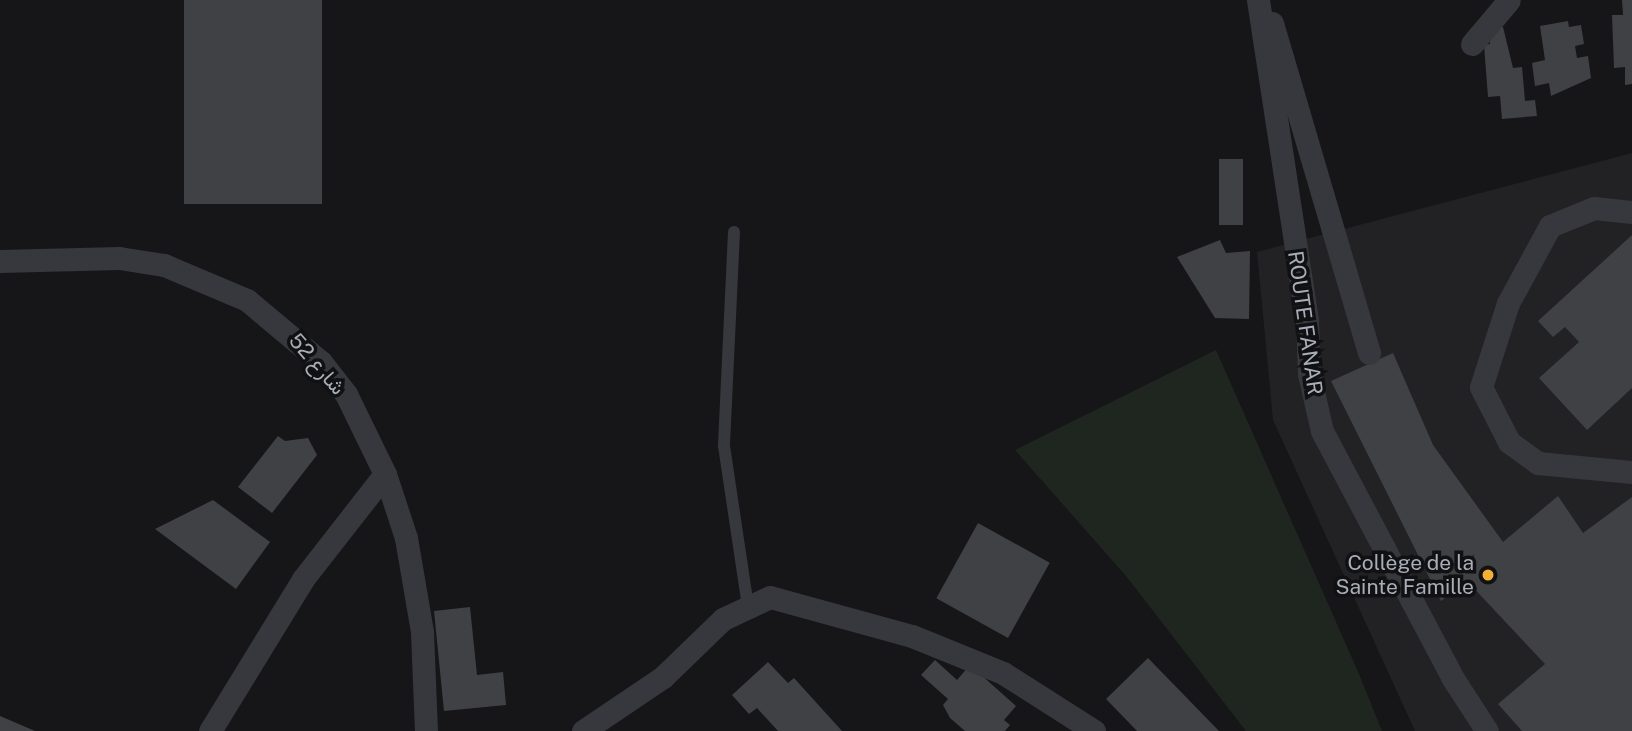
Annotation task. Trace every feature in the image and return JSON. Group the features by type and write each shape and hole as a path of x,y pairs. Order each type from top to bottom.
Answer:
{"street":[{"name":"ROUTE FANAR","path":"1261,0 1369,353"},
{"name":"ROUTE FANAR","path":"1261,0 1307,321 1309,374 1322,431 1452,677 1487,731"},
{"path":"1472,44 1509,0"},
{"path":"1632,212 1594,208 1550,226 1508,303 1482,387 1509,442 1538,463 1632,472"},
{"name":"شارع 52","path":"0,261 119,258 164,265 247,300 321,362 346,394 385,474 406,538 422,632 426,731"},
{"path":"210,731 303,579 385,474"},
{"path":"583,731 663,677 701,637 748,606 770,597 792,598 912,636 1003,673 1094,731"}],"lane":[{"path":"734,232 724,446 748,606"}],"shaded area":[{"name":"Collège de la Sainte Famille","path":"1632,153 1632,731 1415,731 1273,420 1257,252"},
{"path":"1216,350 1382,731 1246,731 1126,576 1015,450"}],"building":[{"path":"184,0 322,0 322,204 184,204"},
{"path":"1622,0 1632,0 1632,84 1625,85 1625,67 1614,68 1612,15 1623,15"},
{"path":"1568,21 1569,27 1581,25 1584,44 1575,46 1577,58 1588,56 1591,78 1551,96 1549,83 1535,86 1532,63 1545,60 1540,26"},
{"path":"1503,27 1513,68 1522,67 1525,101 1535,100 1537,116 1502,119 1500,96 1488,97 1484,45 1490,44 1489,29"},
{"path":"1219,159 1243,159 1243,225 1219,225"},
{"path":"1632,235 1632,388 1587,430 1539,378 1579,342 1565,327 1553,337 1538,321"},
{"path":"1220,240 1226,253 1250,251 1249,319 1215,318 1177,257"},
{"path":"1393,353 1433,445 1503,542 1558,496 1583,533 1632,497 1632,731 1522,731 1498,704 1545,664 1467,581 1441,601 1331,381"},
{"path":"278,436 285,441 308,438 317,455 272,513 238,487"},
{"path":"213,500 270,542 236,589 155,529"},
{"path":"978,523 1050,563 1008,638 936,598"},
{"path":"470,607 477,675 503,672 506,705 444,711 434,611"},
{"path":"1148,658 1219,731 1137,731 1106,699"},
{"path":"935,660 957,680 970,665 1016,706 1004,720 1010,725 1005,731 965,731 950,718 943,705 948,699 921,675"},
{"path":"768,662 788,683 794,678 842,731 778,731 757,708 749,714 732,695"},
{"path":"0,716 35,731 0,731"}],"place":[{"name":"Collège de la Sainte Famille","path":"1488,575"}]}
